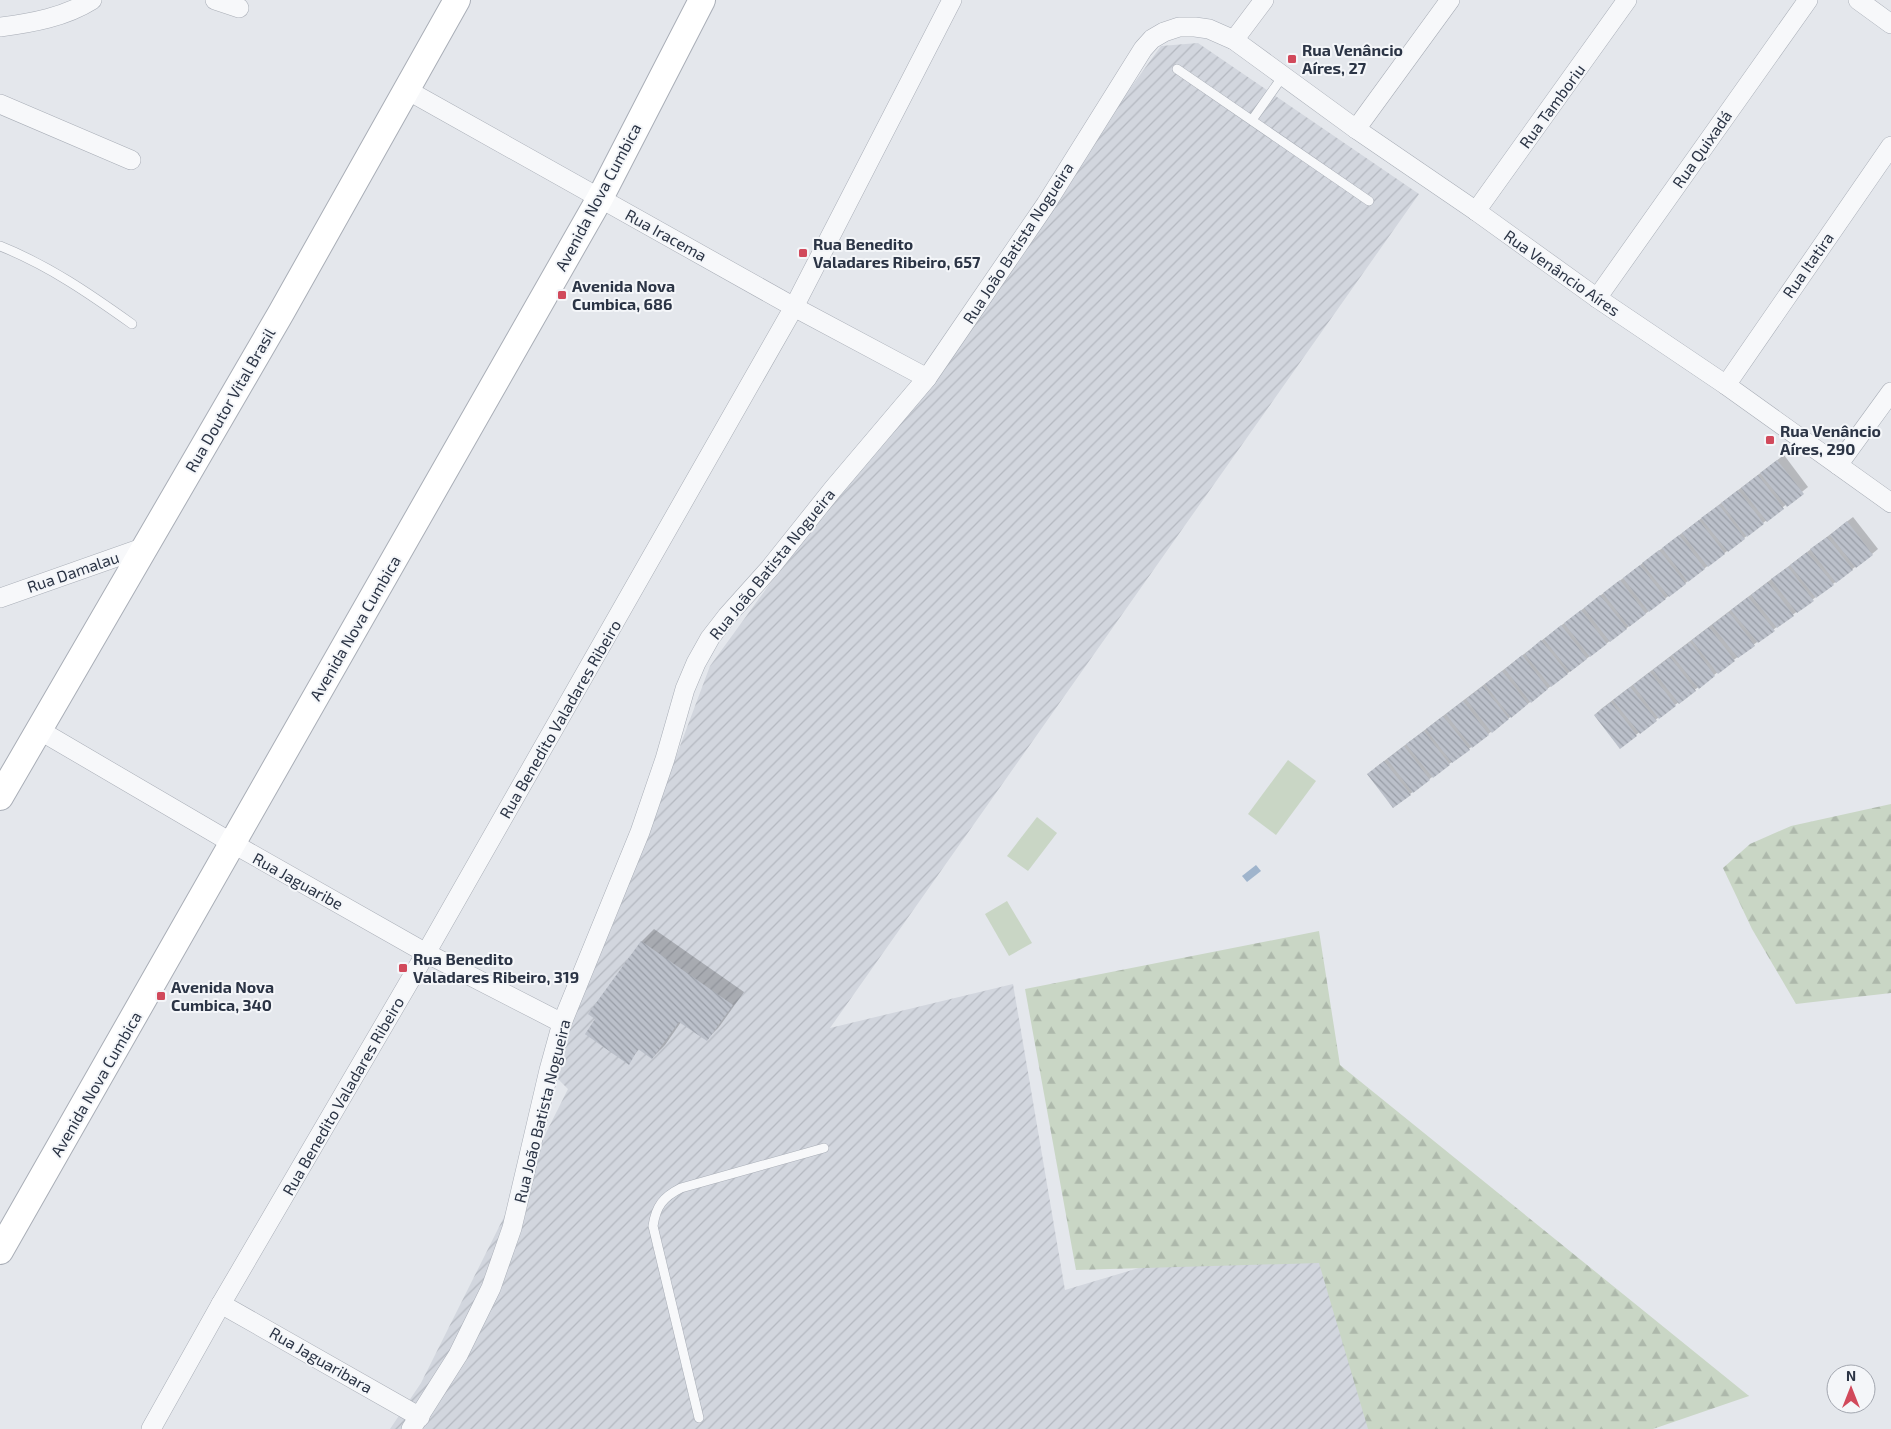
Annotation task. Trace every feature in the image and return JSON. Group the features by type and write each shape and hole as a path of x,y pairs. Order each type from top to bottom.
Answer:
{"street":[{"path":"0,27 31,23 68,12 92,0"},
{"path":"215,0 238,8"},
{"name":"Rua Doutor Vital Brasil","path":"0,797 457,0"},
{"name":"Avenida Nova Cumbica","path":"0,1251 600,198 702,0"},
{"name":"Rua Benedito Valadares Ribeiro","path":"151,1429 221,1304 426,953 794,307 952,0"},
{"path":"1234,40 1264,0"},
{"path":"1356,129 1450,0"},
{"name":"Rua Tamboriu","path":"1476,211 1627,0"},
{"name":"Rua Quixadá","path":"1597,298 1808,0"},
{"path":"1858,0 1891,24"},
{"name":"Rua João Batista Nogueira","path":"415,1423 458,1356 494,1279 512,1228 562,1023 640,832 665,759 685,689 710,638 927,378 1046,204 1143,49 1152,39 1164,32 1179,27 1209,29 1234,40"},
{"name":"Rua Venâncio Aíres","path":"1234,40 1356,129 1476,211 1597,298 1726,384 1891,504"},
{"name":"Rua Iracema","path":"407,90 794,307 927,378"},
{"path":"0,104 131,160"},
{"name":"Rua Itatira","path":"1726,384 1891,146"},
{"path":"1838,466 1891,392"},
{"name":"Rua Damalau","path":"0,598 145,547"},
{"name":"Rua Jaguaribe","path":"39,730 232,843 426,953 562,1023"},
{"name":"Rua Jaguaribara","path":"221,1304 415,1423"}],"lane":[{"path":"1177,69 1369,201"},
{"path":"1252,120 1283,76"},
{"path":"0,246 24,255 75,284 132,324"},
{"path":"699,1418 653,1226 655,1214 668,1195 681,1188 824,1148"}],"shaded area":[{"path":"1198,43 1419,194 830,1028 1013,984 1065,1290 1330,1211 1433,1429 390,1429 421,1383 568,1089 554,1075 579,1003 616,917 710,666 1161,46"}],"green space":[{"path":"1288,760 1316,781 1276,835 1248,814"},
{"path":"1891,804 1891,993 1796,1004 1752,929 1723,868 1750,844 1791,826"},
{"path":"1037,817 1057,833 1028,871 1007,856"},
{"path":"1007,901 1032,943 1009,956 985,914"},
{"path":"1319,931 1340,1065 1749,1396 1653,1429 1368,1429 1319,1263 1076,1270 1025,989"}],"water":[{"path":"1256,865 1261,871 1247,882 1242,876"}],"building":[{"path":"1777,460 1804,494 1787,507 1760,473"},
{"path":"1758,475 1784,509 1767,522 1741,488"},
{"path":"1738,490 1764,524 1747,537 1721,503"},
{"path":"1719,505 1745,539 1728,552 1701,518"},
{"path":"1699,520 1725,554 1708,567 1682,533"},
{"path":"1847,521 1873,555 1856,568 1830,535"},
{"path":"1679,535 1705,569 1688,582 1662,548"},
{"path":"1827,537 1853,570 1836,583 1810,549"},
{"path":"1659,550 1686,584 1669,597 1642,563"},
{"path":"1807,552 1834,585 1816,598 1790,565"},
{"path":"1640,565 1666,599 1649,612 1623,578"},
{"path":"1788,567 1814,601 1797,613 1771,579"},
{"path":"1620,580 1646,614 1629,627 1603,593"},
{"path":"1768,582 1794,616 1777,628 1751,595"},
{"path":"1600,595 1627,629 1610,642 1584,608"},
{"path":"1748,597 1775,631 1758,643 1731,610"},
{"path":"1581,610 1607,644 1590,657 1564,623"},
{"path":"1729,612 1755,646 1738,658 1712,625"},
{"path":"1561,625 1587,659 1570,672 1544,639"},
{"path":"1709,627 1735,661 1718,674 1692,640"},
{"path":"1541,640 1568,674 1551,687 1525,654"},
{"path":"1690,642 1715,676 1699,689 1672,655"},
{"path":"1522,655 1548,689 1531,703 1505,669"},
{"path":"1670,657 1696,691 1679,704 1653,670"},
{"path":"1502,671 1528,704 1511,718 1485,684"},
{"path":"1650,672 1676,706 1659,719 1633,685"},
{"path":"1483,686 1509,719 1492,733 1466,699"},
{"path":"1630,687 1657,721 1640,734 1613,700"},
{"path":"1463,701 1489,735 1472,748 1446,714"},
{"path":"1611,702 1637,736 1620,749 1594,715"},
{"path":"1443,716 1470,750 1452,763 1426,729"},
{"path":"1424,731 1450,765 1433,778 1406,744"},
{"path":"1404,746 1430,780 1413,793 1387,759"},
{"path":"1384,761 1411,795 1393,808 1367,774"},
{"path":"641,941 733,1005 707,1041 679,1022 652,1059 638,1049 629,1065 585,1034 595,1019 588,1014"}],"place":[{"name":"Rua Venâncio Aíres, 27","path":"1292,59"},
{"name":"Rua Benedito Valadares Ribeiro, 657","path":"803,253"},
{"name":"Avenida Nova Cumbica, 686","path":"562,295"},
{"name":"Rua Venâncio Aíres, 290","path":"1770,440"},
{"name":"Rua Benedito Valadares Ribeiro, 319","path":"403,968"},
{"name":"Avenida Nova Cumbica, 340","path":"161,996"}]}
